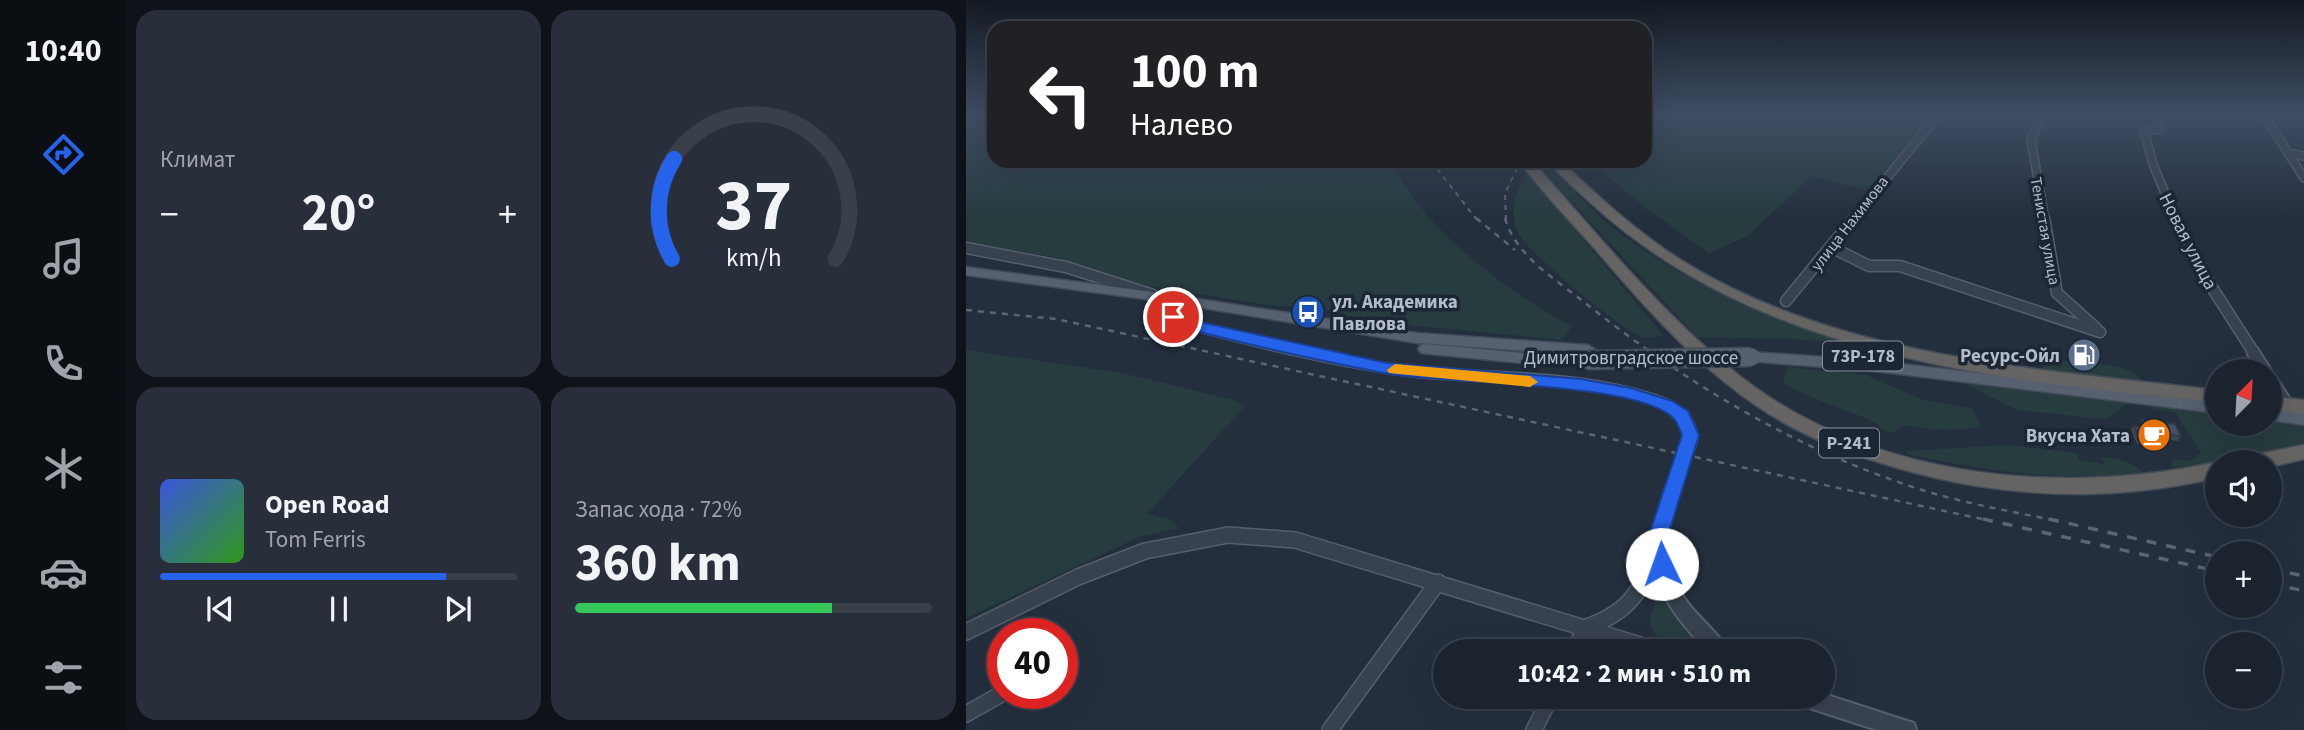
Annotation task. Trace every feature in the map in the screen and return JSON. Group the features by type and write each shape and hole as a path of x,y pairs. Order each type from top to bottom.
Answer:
{"highway":[{"name":"Р-241","path":"1531,168 1674,326 1722,371 1759,398 1853,445 1934,470 2024,484 2133,485 2205,472"},
{"path":"1562,168 1636,235 1671,260 1731,293 1833,331 1976,368"},
{"name":"Димитровградское шоссе","path":"1976,368 2205,395"},
{"path":"2282,457 2304,452"}],"main road":[{"name":"Димитровградское шоссе","path":"966,271 1448,352 1588,355 1750,352 1976,368"},
{"name":"Димитровградское шоссе","path":"1047,283 1160,297 1186,306"},
{"name":"Димитровградское шоссе","path":"1750,352 2205,406"},
{"path":"2283,407 2304,419"}],"street":[{"name":"улица Нахимова","path":"1786,301 1913,147"},
{"name":"Тенистая улица","path":"1832,247 1869,266 1900,266 2100,332 2057,293 2032,147"},
{"name":"Новая улица","path":"2148,147 2158,181 2216,295 2257,359"},
{"path":"2284,147 2304,178"},
{"path":"2288,153 2304,156"},
{"path":"966,248 1100,277 1160,297"},
{"path":"1078,287 1091,285 1100,277"},
{"path":"1186,306 1173,317 1187,324 1370,365 1436,374 1581,384 1631,393 1682,415 1691,435 1658,545 1643,584 1628,608 1613,619 1586,627 1580,639"},
{"path":"966,632 1078,577 1145,551 1208,537 1261,536 1295,540 1623,639"},
{"path":"1658,545 1667,577 1679,603 1710,639"},
{"path":"1330,730 1437,582"},
{"path":"966,713 987,702"},
{"path":"1835,707 1907,730"},
{"path":"1534,730 1544,709"}],"green space":[{"path":"966,147 987,147 987,168 1397,168 1423,210 1469,256 1522,296 1572,326 1562,340 1356,320 1314,306 1274,306 1137,284 1060,258 966,243"},
{"path":"1652,147 1904,147 1866,190 1811,176 1748,236 1709,253 1647,209 1600,170 1652,168"},
{"path":"1540,168 1552,168 1607,223 1671,268 1730,298 1855,344 1795,339 1697,337"},
{"path":"1527,173 1664,336 1643,337 1617,322 1557,273 1526,243 1516,226 1514,202"},
{"path":"966,350 1122,373 1234,400 1244,407 1147,514 1170,519 1179,528 1139,537 966,618"},
{"path":"2054,360 2115,366 2136,375 2143,382 2039,370"},
{"path":"1788,367 1866,375 1921,399 1973,409 1980,426 1953,430 1903,425 1893,433 1889,432 1870,420 1815,399 1783,383"},
{"path":"1970,381 2124,400 2128,403 2108,418 2101,419 2017,410 1965,384"},
{"path":"2152,404 2205,411 2205,436 2282,436 2282,422 2304,425 2304,444 2275,450 2205,450 2205,464 2171,467 2173,459 2190,461 2201,453 2175,412 2150,409"},
{"path":"2008,445 2077,453 2079,460 2104,464 2102,457 2119,460 2130,463 2144,473 2117,476 2043,475 1975,467 1907,454 1907,451"},
{"path":"1661,594 1694,639 1659,638 1650,620"}],"building":[{"path":"2142,420 2175,424 2181,436 2152,433 2156,441 2140,439 2134,426 2145,427"}],"railway":[{"path":"1436,168 1477,220"},
{"path":"1506,220 1505,193 1518,168"},
{"path":"1476,218 1515,250"},
{"path":"1505,218 1517,244 1549,275 1664,361 1749,414 1793,437 1884,477 1978,505 2057,521"},
{"path":"966,310 1056,319 1991,521"},
{"path":"1983,519 2205,568"},
{"path":"2049,519 2205,554"},
{"path":"2282,571 2304,576"},
{"path":"2282,586 2304,591"}],"slow traffic":[{"path":"1395,370 1530,382"}],"place":[{"name":"ул. Академика Павлова","path":"1308,312"},
{"name":"Ресурс-Ойл","path":"2084,355"},
{"name":"Вкусна Хата","path":"2154,435"}],"route":[{"path":"1173,317 1187,324 1370,365 1430,374 1581,384 1631,393 1666,406 1682,415 1691,435 1661,529 1658,545 1662,564"}]}
